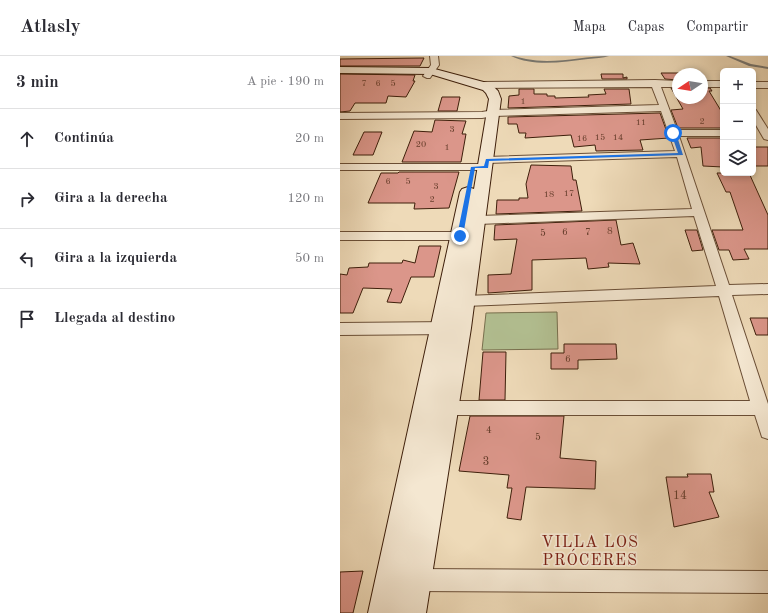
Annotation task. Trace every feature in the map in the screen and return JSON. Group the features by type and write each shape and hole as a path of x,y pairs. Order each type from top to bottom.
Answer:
{"street":[{"path":"429,74 435,65 434,56"},
{"path":"340,70 429,74 482,85 672,84"},
{"path":"340,75 429,74 480,92 483,96 488,114"},
{"path":"655,83 681,154 768,431"},
{"path":"708,84 720,84"},
{"path":"451,328 465,301 468,236 478,220 488,114 495,99 492,91 482,85"},
{"path":"756,85 768,85"},
{"path":"340,116 488,114 665,108"},
{"path":"756,117 767,135"},
{"path":"673,133 720,133"},
{"path":"756,133 767,135"},
{"path":"340,167 482,165 681,154"},
{"path":"410,613 416,580 436,408 482,165"},
{"path":"478,220 699,212"},
{"path":"340,236 468,236"},
{"path":"465,301 768,289"},
{"path":"340,329 451,328"},
{"path":"436,408 761,408"},
{"path":"384,613 390,580 436,408"},
{"path":"390,580 768,582"}],"green space":[{"path":"557,312 558,349 482,350 486,313"}],"building":[{"path":"424,58 420,66 340,66 340,59"},
{"path":"661,73 672,73 672,80 665,79"},
{"path":"340,74 415,75 413,81 415,81 406,97 388,96 386,103 355,103 350,111 340,112"},
{"path":"601,74 623,74 623,78 627,77 627,79 602,79"},
{"path":"708,88 710,88 712,91 709,91 720,109 720,128 678,128 671,110 683,109 680,104 708,104"},
{"path":"519,89 534,89 534,94 547,94 547,96 555,96 555,98 589,97 588,95 606,94 604,89 629,89 631,104 508,108 509,96 519,95"},
{"path":"442,97 460,97 457,111 438,111"},
{"path":"660,113 669,138 640,140 643,150 596,151 595,145 574,147 571,135 525,138 526,133 519,133 517,124 508,124 508,117"},
{"path":"435,120 466,121 462,134 466,134 461,162 402,162 414,131 432,132"},
{"path":"364,132 382,132 373,155 353,155"},
{"path":"687,138 720,138 720,167 703,166 701,147 691,148"},
{"path":"756,147 768,147 768,166 756,166"},
{"path":"531,165 571,166 573,180 576,180 582,211 496,214 497,200 519,200 519,198 528,198 526,184"},
{"path":"459,172 449,208 414,209 415,203 368,203 381,173"},
{"path":"717,173 720,173 720,176 750,176 768,215 768,249 744,249 749,259 733,260 729,250 719,250 712,230 743,230 730,192 726,192"},
{"path":"616,220 621,245 633,243 640,264 608,263 609,267 588,269 586,258 532,260 532,290 488,293 488,275 511,274 517,239 494,240 495,225"},
{"path":"685,230 697,230 703,250 692,251"},
{"path":"419,246 441,246 434,277 411,277 401,303 387,302 392,289 363,288 353,313 340,313 340,274 347,275 349,268 368,267 369,263 402,263 403,260 415,263"},
{"path":"750,318 768,318 768,335 756,335"},
{"path":"564,344 616,344 617,359 578,360 578,369 551,369 551,353 564,353"},
{"path":"483,352 506,352 505,400 479,400"},
{"path":"470,416 564,416 560,458 596,461 595,489 526,487 521,520 507,518 512,488 507,488 509,475 459,471"},
{"path":"687,474 711,474 714,492 709,492 719,517 674,527 666,477 688,477"},
{"path":"363,571 353,613 340,613 340,572"}],"waterway":[{"path":"512,56 524,60 548,62 608,56"},
{"path":"727,56 750,65 768,68"}],"district":[{"name":"VILLA LOS PRÓCERES","path":"590,552"}],"route":[{"path":"460,236 473,167 486,167 487,160 681,154 673,133"}]}
